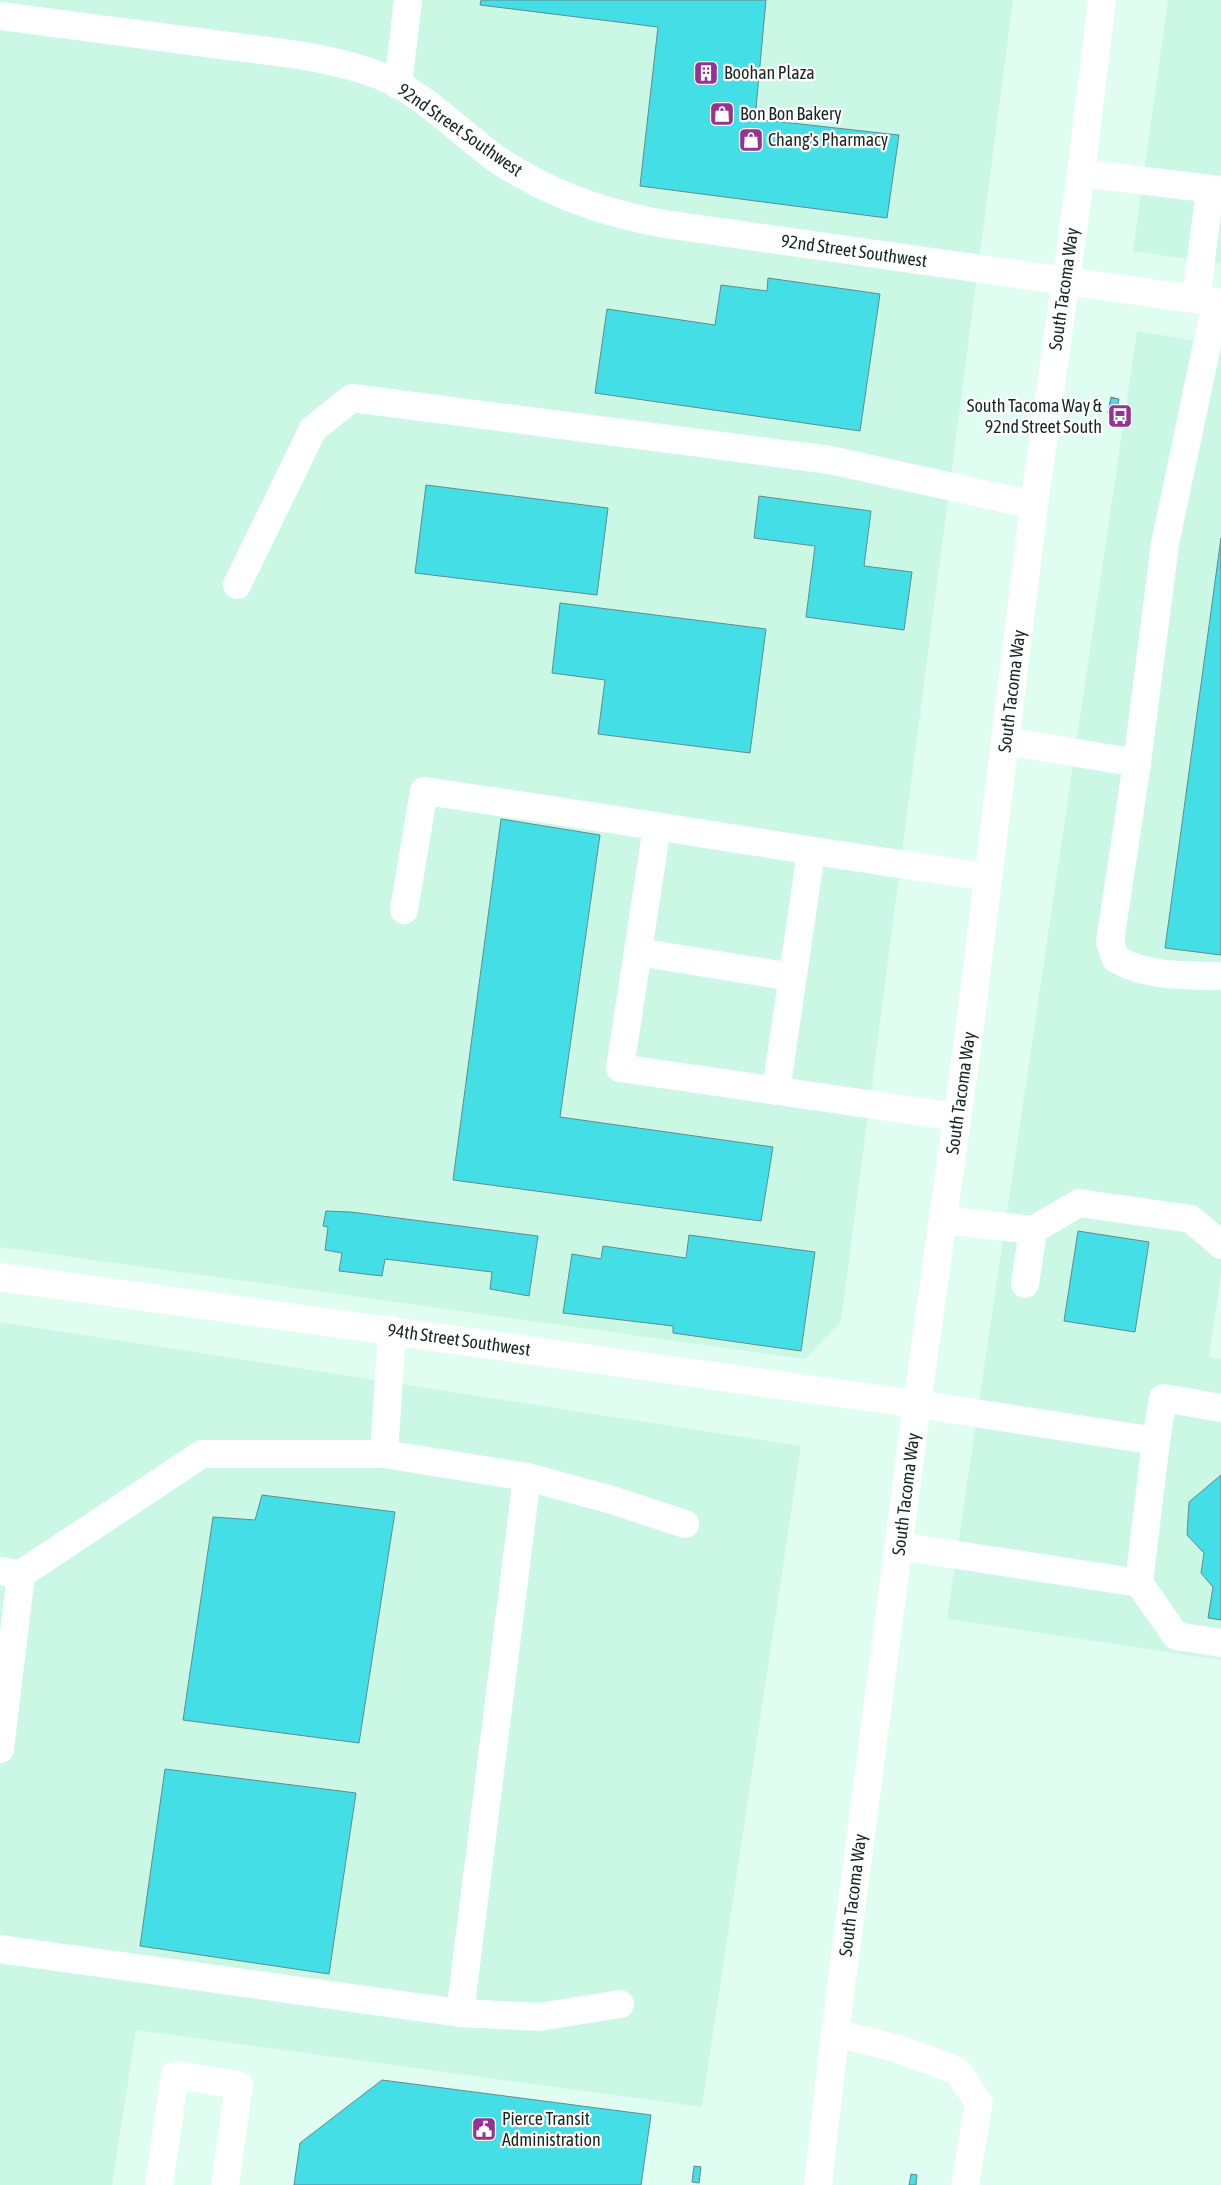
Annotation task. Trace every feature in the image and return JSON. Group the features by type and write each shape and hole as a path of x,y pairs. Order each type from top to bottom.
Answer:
{"main road":[{"path":"398,85 408,0"},
{"name":"South Tacoma Way","path":"818,2185 835,2033 917,1404 944,1220 1006,741 1034,505 1064,280 1081,173 1102,0"},
{"name":"92nd Street Southwest","path":"0,16 301,56 357,68 398,85 430,106 492,157 515,171 582,204 615,214 665,224 1211,302"},
{"path":"1081,173 1216,190 1211,302 1210,384 1165,544 1137,763 1110,942 1116,959 1131,968 1176,975 1221,976"},
{"path":"238,585 313,429 352,398 830,460 1034,505"},
{"path":"1006,741 1137,763"},
{"path":"404,910 424,791 589,814 811,852 988,877"},
{"path":"657,827 620,1068 957,1117"},
{"path":"776,1092 811,852"},
{"path":"638,952 792,977"},
{"path":"944,1220 1033,1230 1079,1204 1191,1219 1221,1245"},
{"path":"1025,1284 1033,1230"},
{"name":"94th Street Southwest","path":"0,1278 392,1330 917,1404 1156,1441"},
{"path":"384,1454 392,1330"},
{"path":"1221,1408 1163,1398 1139,1583 1176,1636 1221,1643"},
{"path":"0,1749 11,1572 202,1454 384,1454 526,1477 612,1500 684,1524"},
{"path":"460,2013 526,1477"},
{"path":"899,1546 1139,1583"},
{"path":"0,1949 460,2013 540,2017 620,2004"},
{"path":"835,2033 896,2048 958,2070 979,2103 965,2185"},
{"path":"159,2185 175,2076 239,2085 225,2185"}],"shaded area":[{"path":"0,0 1013,0 841,1322 805,1359 0,1247"},
{"path":"1168,0 1221,0 1221,264 1133,251"},
{"path":"1137,331 1221,345 1221,1275 1209,1357 1221,1359 1221,1660 947,1619"},
{"path":"0,1322 801,1446 702,2107 136,2030 112,2185 0,2185"}],"building":[{"name":"Boohan Plaza","path":"481,0 766,0 755,119 899,135 887,218 640,186 658,27 480,5"},
{"path":"768,278 880,294 860,431 595,393 607,309 715,325 721,285 767,291"},
{"path":"1111,397 1118,399 1116,414 1108,413"},
{"path":"1111,398 1119,399 1116,414 1108,413"},
{"path":"426,485 608,508 597,595 415,573"},
{"path":"759,496 871,511 864,566 912,572 904,630 806,617 815,546 754,538"},
{"path":"1221,538 1221,955 1165,948"},
{"path":"560,603 766,629 750,753 598,734 605,680 552,673"},
{"path":"501,819 600,835 560,1117 773,1147 761,1221 453,1180"},
{"path":"326,1211 351,1212 538,1236 529,1296 490,1289 492,1272 385,1259 382,1276 339,1271 342,1253 325,1250 328,1227 323,1226"},
{"path":"1078,1231 1149,1242 1135,1332 1064,1321"},
{"path":"689,1235 815,1252 801,1351 673,1333 673,1326 563,1313 572,1254 601,1259 603,1246 686,1258"},
{"path":"1221,1475 1221,1620 1208,1618 1213,1587 1201,1573 1204,1553 1187,1535 1189,1502"},
{"path":"262,1495 395,1512 359,1743 183,1720 213,1517 255,1520"},
{"path":"165,1769 356,1793 329,1974 140,1946"},
{"name":"Pierce Transit Administration","path":"382,2080 651,2115 641,2185 294,2185 300,2143"},
{"path":"694,2166 701,2167 699,2183 692,2182"},
{"path":"911,2174 917,2175 916,2185 909,2185"}],"place":[{"name":"Boohan Plaza","path":"706,73"},
{"name":"Bon Bon Bakery","path":"722,114"},
{"name":"Chang's Pharmacy","path":"751,140"},
{"name":"South Tacoma Way & 92nd Street South","path":"1120,416"},
{"name":"Pierce Transit Administration","path":"484,2129"}]}
